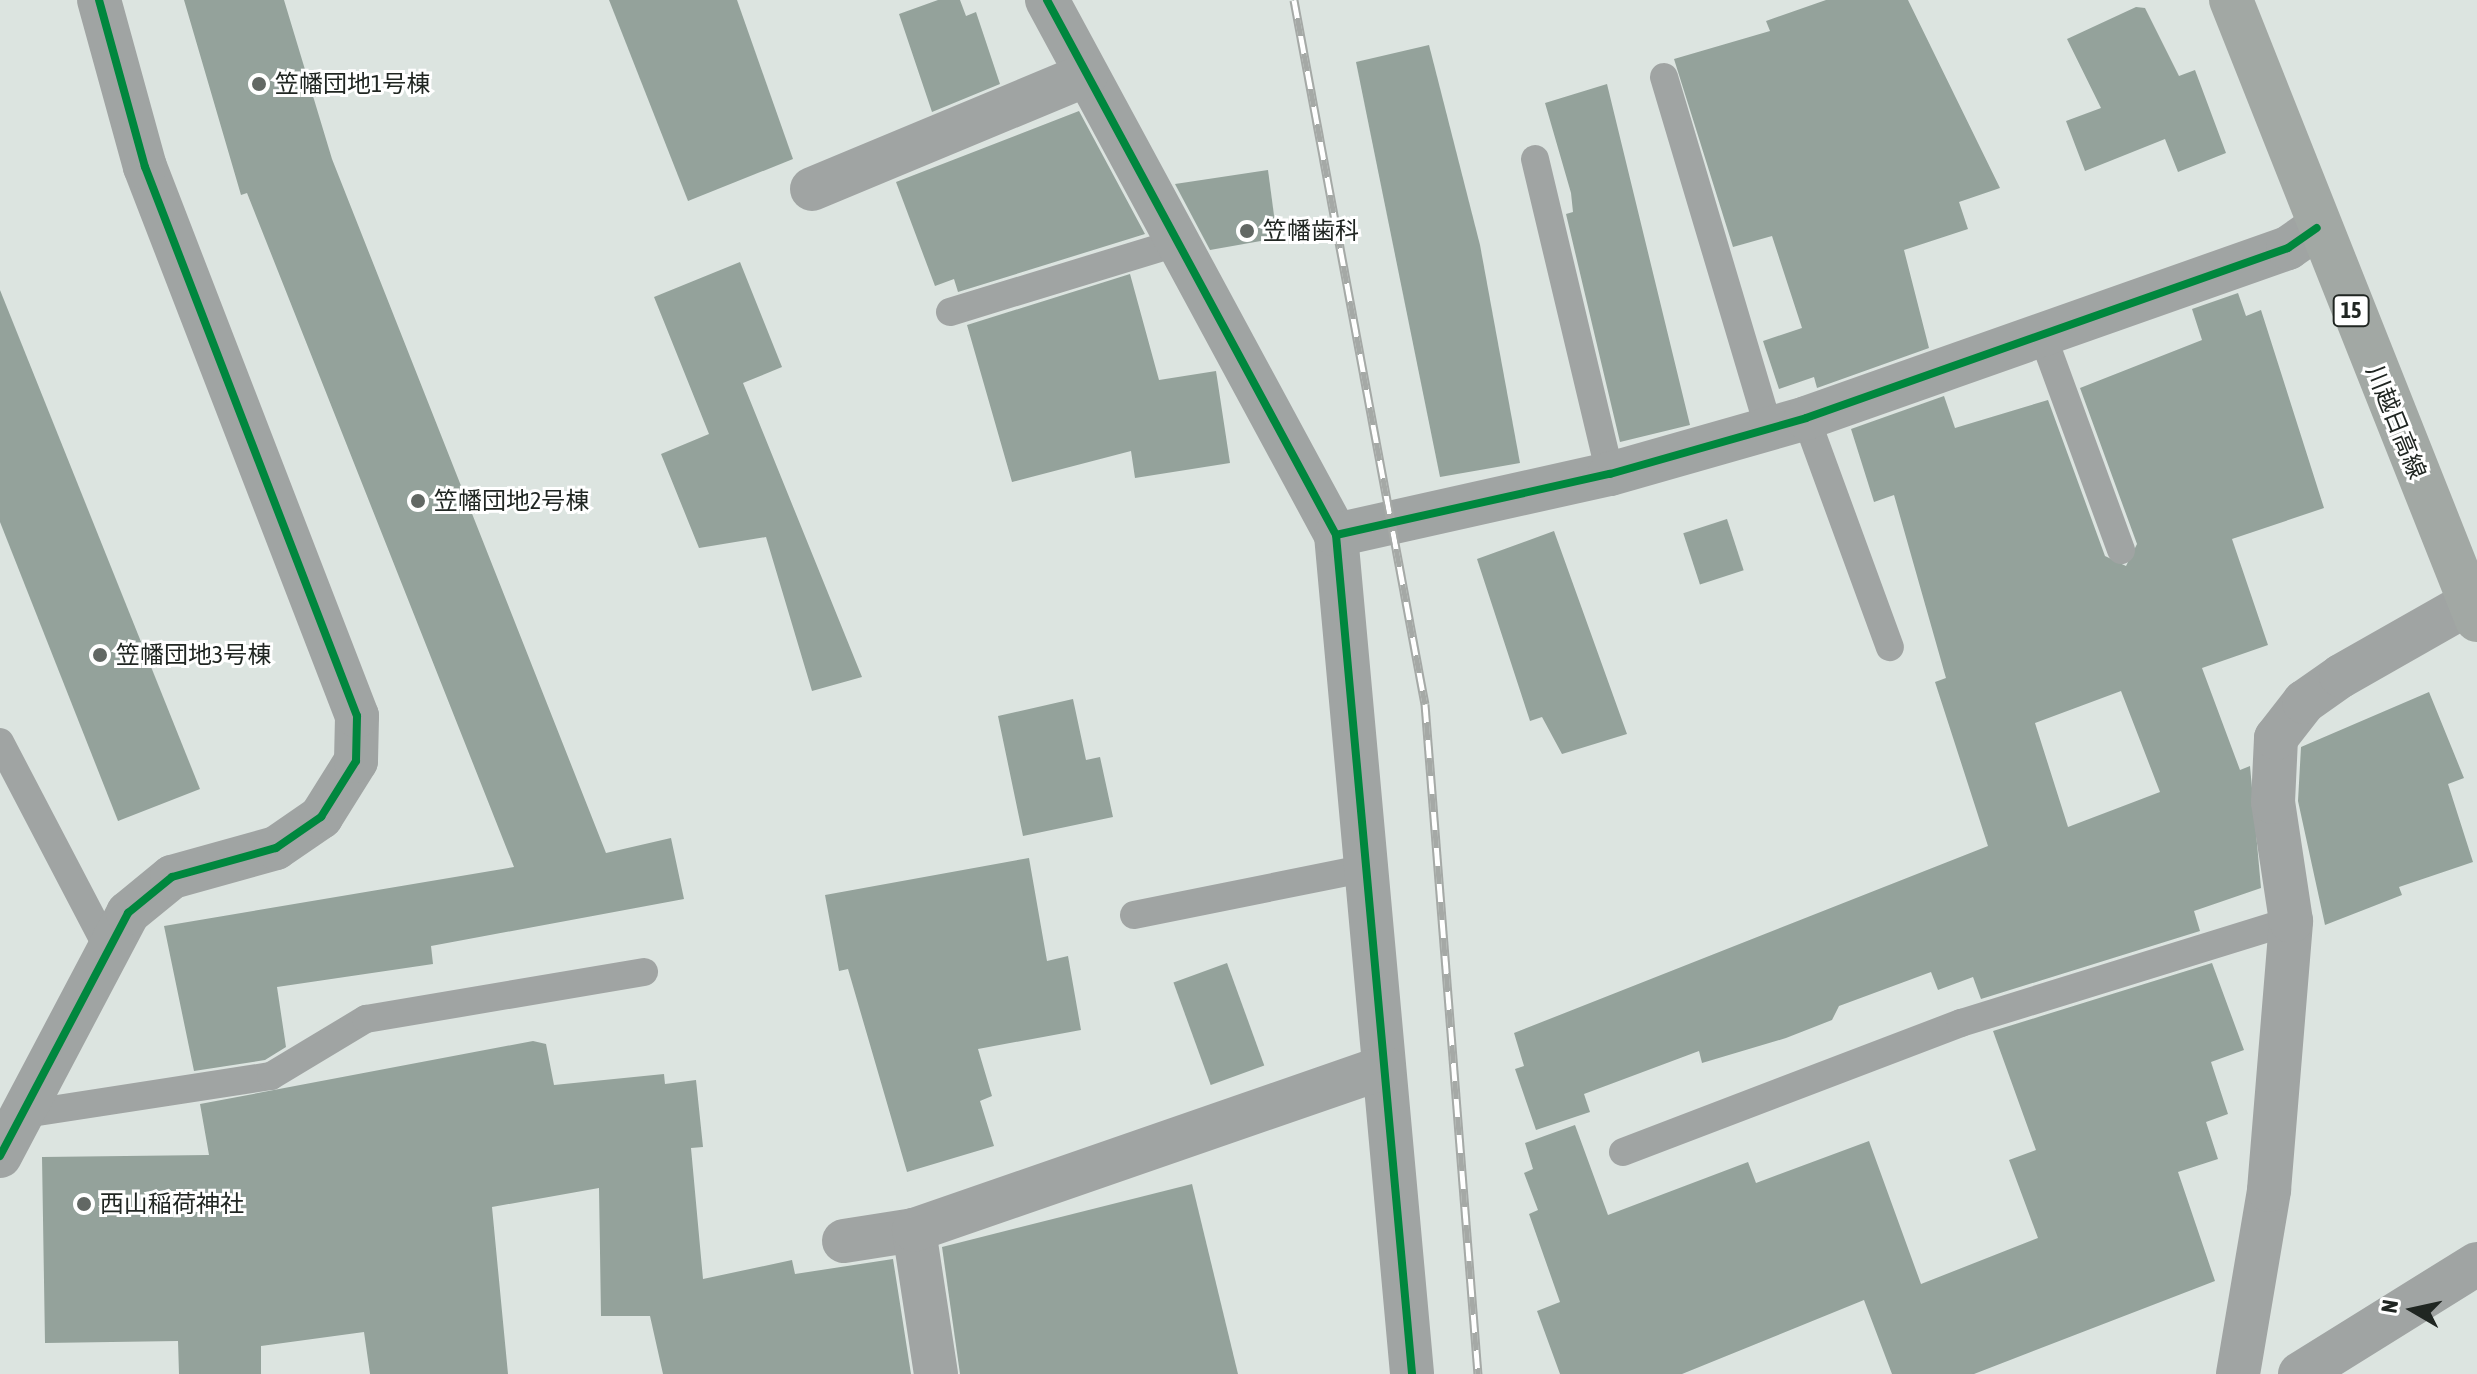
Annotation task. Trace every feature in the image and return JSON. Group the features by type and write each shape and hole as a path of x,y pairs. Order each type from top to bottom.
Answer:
{"main road":[{"name":"川越日高線","path":"2231,0 2317,228 2474,611"}],"street":[{"path":"0,1156 25,1114 128,913 172,877 276,848 321,817 356,761 357,716 145,167 99,0"},
{"path":"1047,0 1175,243 1336,535 1363,869 1412,1374"},
{"path":"812,189 1086,75"},
{"path":"1336,535 1610,474 1787,424 2288,248 2317,228"},
{"path":"2238,1374 2269,1190 2291,921 2273,802 2276,738 2304,702 2341,676 2474,611"},
{"path":"844,1241 914,1230 1384,1067"},
{"path":"914,1230 936,1374"},
{"path":"2300,1374 2477,1264"}],"lane":[{"path":"1664,77 1787,424 1890,647"},
{"path":"1535,159 1610,474"},
{"path":"950,312 1175,243"},
{"path":"2042,334 2121,550"},
{"path":"0,742 108,949"},
{"path":"1134,915 1363,869"},
{"path":"1623,1152 1961,1023 2291,921"},
{"path":"25,1114 271,1076 366,1019 644,972"}],"building":[{"path":"184,0 284,0 332,159 606,853 671,838 684,899 431,946 433,964 277,987 286,1047 265,1060 194,1071 164,926 514,867 247,193 241,195"},
{"path":"609,0 737,0 793,159 688,201"},
{"path":"938,0 960,0 966,16 976,12 1000,84 932,112 899,14"},
{"path":"1826,0 1908,0 2000,188 1959,202 1968,229 1904,250 1929,348 1817,388 1814,377 1779,389 1763,341 1802,328 1772,236 1733,247 1674,59 1770,31 1766,21"},
{"path":"2136,7 2145,8 2179,76 2195,70 2226,153 2178,172 2165,139 2085,171 2066,121 2101,108 2067,39"},
{"path":"1429,45 1480,245 1520,463 1440,477 1356,62"},
{"path":"1607,84 1690,425 1620,442 1566,214 1573,212 1571,193 1545,103"},
{"path":"1079,111 1145,234 958,292 954,279 935,286 896,182"},
{"name":"笠幡歯科","path":"1268,170 1277,238 1210,250 1175,184"},
{"path":"740,262 782,367 743,383 862,677 812,691 766,537 699,548 661,454 709,434 654,297"},
{"path":"1130,274 1159,380 1216,371 1230,463 1135,478 1131,451 1012,482 967,325"},
{"name":"笠幡団地3号棟","path":"0,290 200,789 118,821 0,522"},
{"path":"2238,293 2246,316 2261,310 2324,508 2232,539 2268,645 2202,668 2240,770 2250,766 2261,888 2194,911 2200,931 1981,999 1973,977 1938,990 1931,972 1839,1006 1832,1020 1786,1038 1702,1063 1699,1051 1584,1094 1590,1112 1536,1130 1515,1069 1524,1066 1514,1033 1988,846 1935,682 1946,678 1894,495 1874,502 1851,429 1944,396 1955,428 2048,400 2105,556 2126,566 2137,544 2080,388 2202,340 2192,309","holes":["2121,691 2160,792 2068,827 2035,723"]},
{"path":"1727,519 1744,570 1700,585 1683,533"},
{"path":"1554,531 1627,734 1562,754 1542,717 1530,721 1477,559"},
{"path":"2429,692 2464,778 2448,784 2473,862 2399,887 2402,895 2325,925 2298,801 2301,747"},
{"path":"1073,699 1086,760 1100,757 1113,817 1023,836 998,716"},
{"path":"1029,858 1047,961 1068,956 1081,1030 978,1049 992,1096 980,1101 994,1146 907,1172 848,969 839,971 825,895"},
{"path":"1227,963 1264,1065 1211,1085 1173,982"},
{"path":"2212,963 2244,1050 2211,1062 2228,1114 2206,1122 2218,1159 2178,1172 2215,1281 1974,1374 1892,1374 1864,1300 1682,1374 1560,1374 1537,1311 1560,1302 1529,1214 1538,1210 1524,1173 1533,1169 1525,1143 1575,1125 1608,1215 1748,1162 1756,1183 1869,1141 1921,1284 2038,1238 2009,1160 2036,1150 1993,1031"},
{"path":"533,1041 546,1044 554,1085 664,1074 665,1084 696,1080 703,1147 691,1148 703,1279 792,1260 795,1274 893,1259 911,1374 663,1374 650,1316 601,1316 599,1188 492,1207 508,1374 370,1374 364,1332 261,1346 261,1374 179,1374 178,1341 45,1343 42,1157 209,1155 200,1104"},
{"path":"1192,1184 1238,1374 960,1374 942,1247"}],"railway":[{"path":"1294,0 1425,704 1478,1374"}],"cycle path":[{"path":"0,1156 128,913 172,877 276,848 321,817 356,761 357,716 145,167 99,0"},
{"path":"1047,0 1336,535 1412,1374"},
{"path":"1336,535 1610,474 1806,418 2288,248 2317,228"}],"place":[{"name":"笠幡団地1号棟","path":"259,84"},
{"name":"笠幡歯科","path":"1247,231"},
{"name":"笠幡団地2号棟","path":"418,501"},
{"name":"笠幡団地3号棟","path":"100,655"},
{"name":"西山稲荷神社","path":"84,1204"}]}
